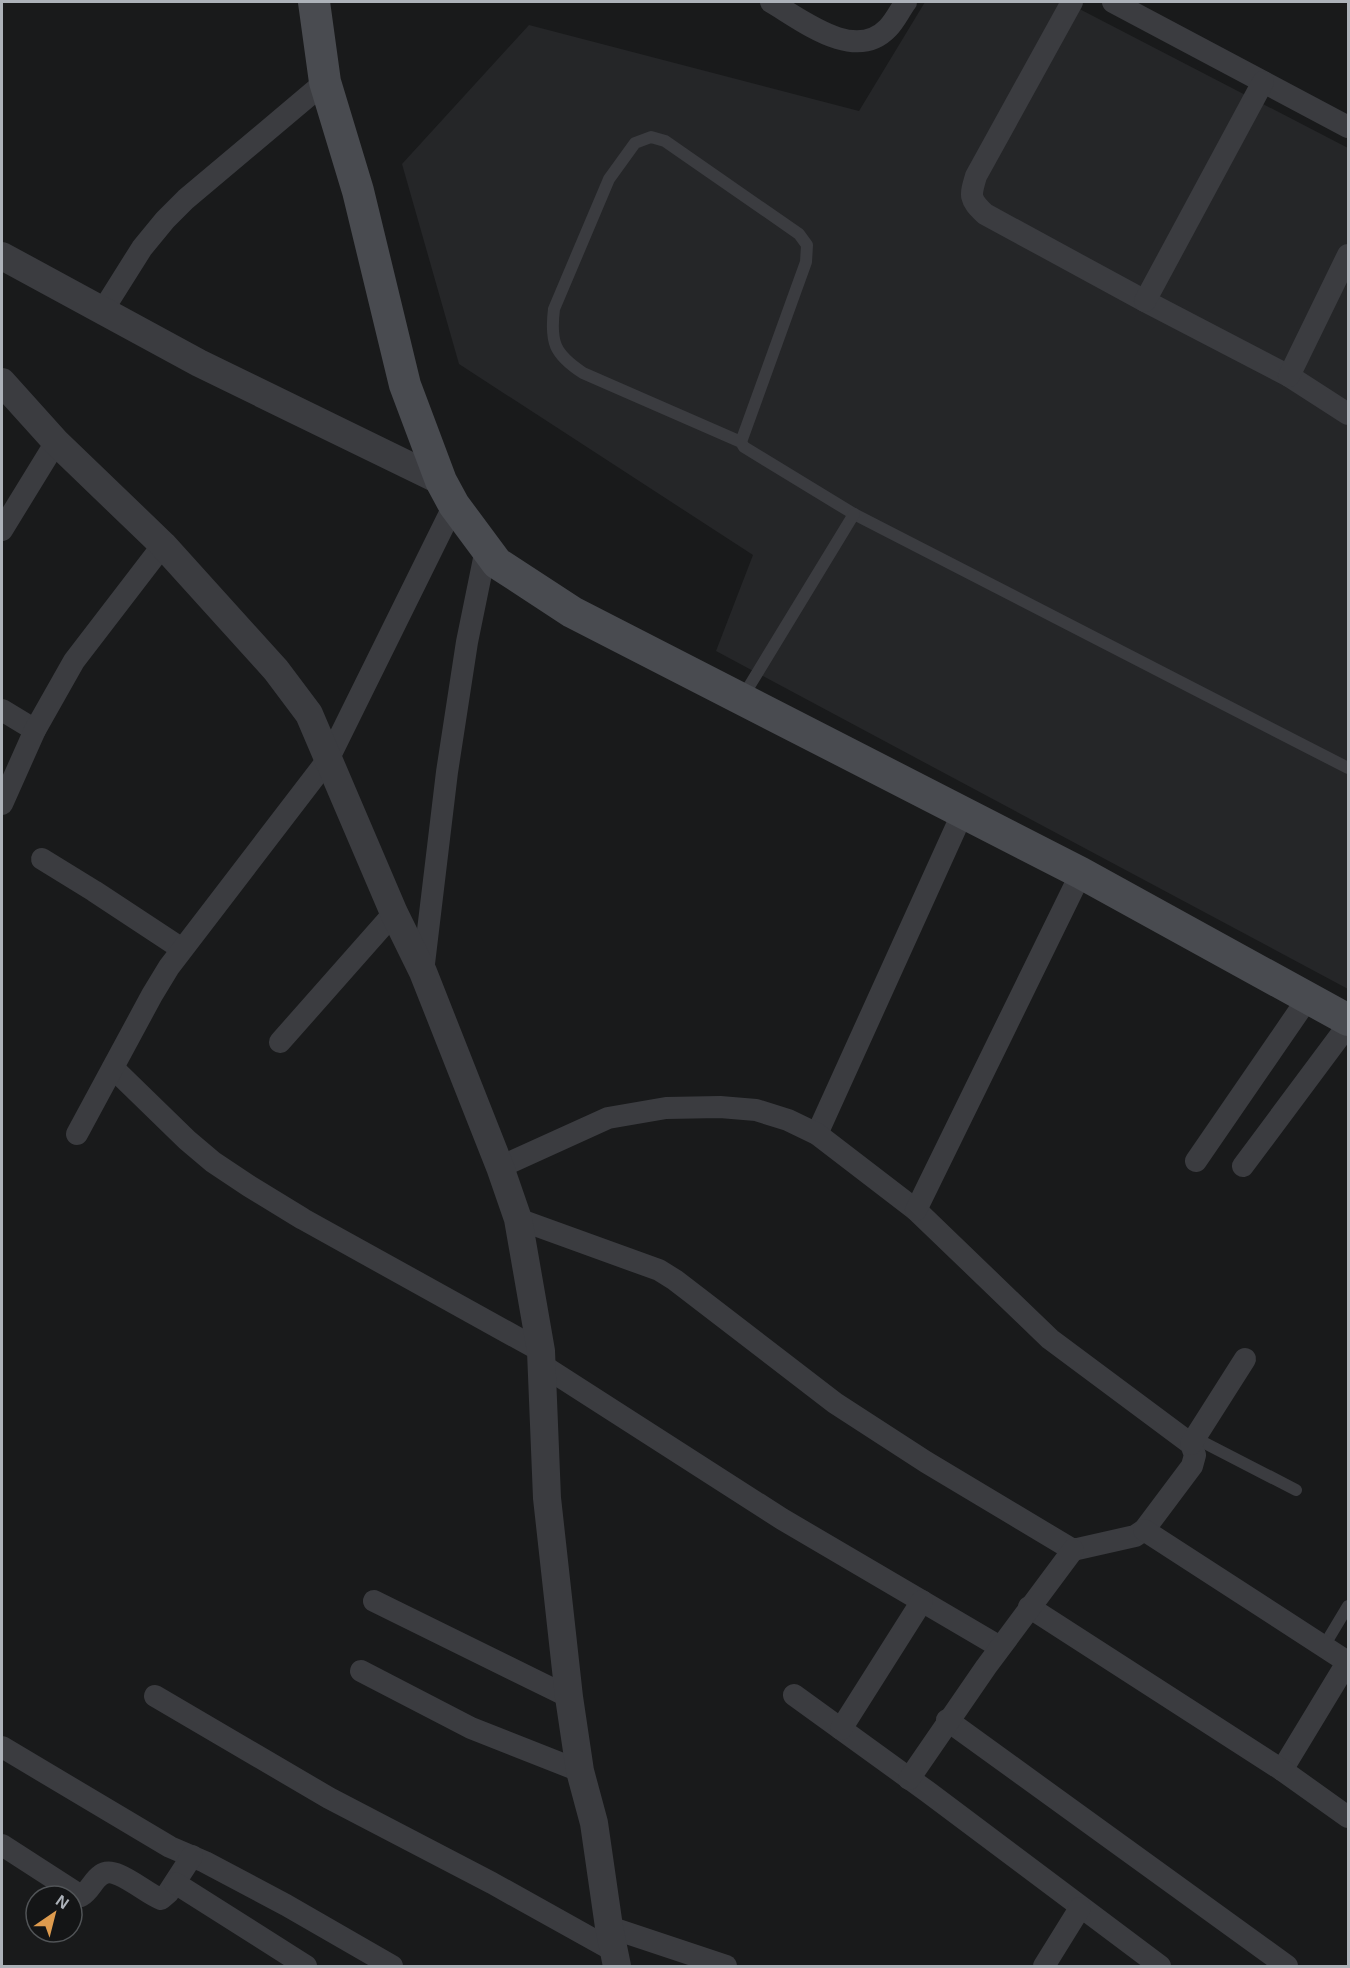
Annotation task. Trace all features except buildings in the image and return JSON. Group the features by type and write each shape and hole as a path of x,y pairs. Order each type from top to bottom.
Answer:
{"main road":[{"path":"314,2 325,82 358,191 405,385 447,493 497,563 572,612 1081,873 1348,1022"}],"street":[{"path":"771,2 828,34 848,41 870,41 887,29 906,2"},
{"path":"1072,2 976,176 970,194 974,204 985,214 1145,302 1289,376 1348,414"},
{"path":"1113,2 1348,128"},
{"path":"103,310 142,248 165,220 186,199 325,82"},
{"path":"1145,302 1263,82"},
{"path":"1289,376 1348,255"},
{"path":"2,256 199,363 447,493 329,758 182,949 152,995 77,1134"},
{"path":"2,382 56,442 163,545 276,670 309,714 394,913 423,972 500,1167 518,1219 542,1358 547,1498 569,1697 580,1771 594,1823 613,1948"},
{"path":"2,530 56,442"},
{"path":"2,804 35,730 74,661 163,545"},
{"path":"423,972 447,772 467,642 486,549"},
{"path":"2,710 35,730"},
{"path":"817,1134 963,812"},
{"path":"42,859 182,949"},
{"path":"916,1210 1081,873"},
{"path":"280,1042 394,913"},
{"path":"1196,1161 1308,998"},
{"path":"1243,1166 1348,1022"},
{"path":"112,1068 213,1162 249,1186 542,1358 782,1519 1000,1647"},
{"path":"500,1167 608,1118 666,1108 720,1107 756,1110 788,1120 817,1134 916,1210 1050,1339 1193,1441"},
{"path":"518,1219 659,1270 835,1403 926,1462 1073,1550"},
{"path":"909,1779 1000,1647 1073,1550 1135,1536 1144,1530 1192,1466 1195,1455 1193,1441 1245,1359"},
{"path":"1144,1530 1338,1654 1345,1664 1282,1770"},
{"path":"374,1601 569,1697"},
{"path":"840,1730 922,1601"},
{"path":"1029,1607 1282,1770 1348,1817"},
{"path":"361,1671 471,1728 580,1771"},
{"path":"794,1695 1160,1966"},
{"path":"155,1696 329,1798 613,1948 726,1966"},
{"path":"948,1720 1287,1966"},
{"path":"2,1747 170,1847 286,1905 392,1966"},
{"path":"2,1845 81,1896 100,1875 109,1872 119,1875 161,1899 165,1897 192,1856"},
{"path":"175,1883 306,1966"},
{"path":"1044,1966 1080,1908"}],"lane":[{"path":"741,442 806,261 807,245 799,234 780,220 665,141 651,137 634,143 609,179 554,309 551,330 555,348 567,363 583,373 741,442 752,453 854,514 1348,768"},
{"path":"742,698 854,514"},
{"path":"1193,1441 1296,1491"},
{"path":"1324,1646 1348,1606"}],"shaded area":[{"path":"925,2 1066,2 1348,148 1348,989 716,651 753,555 459,364 402,164 529,25 859,111"}]}
